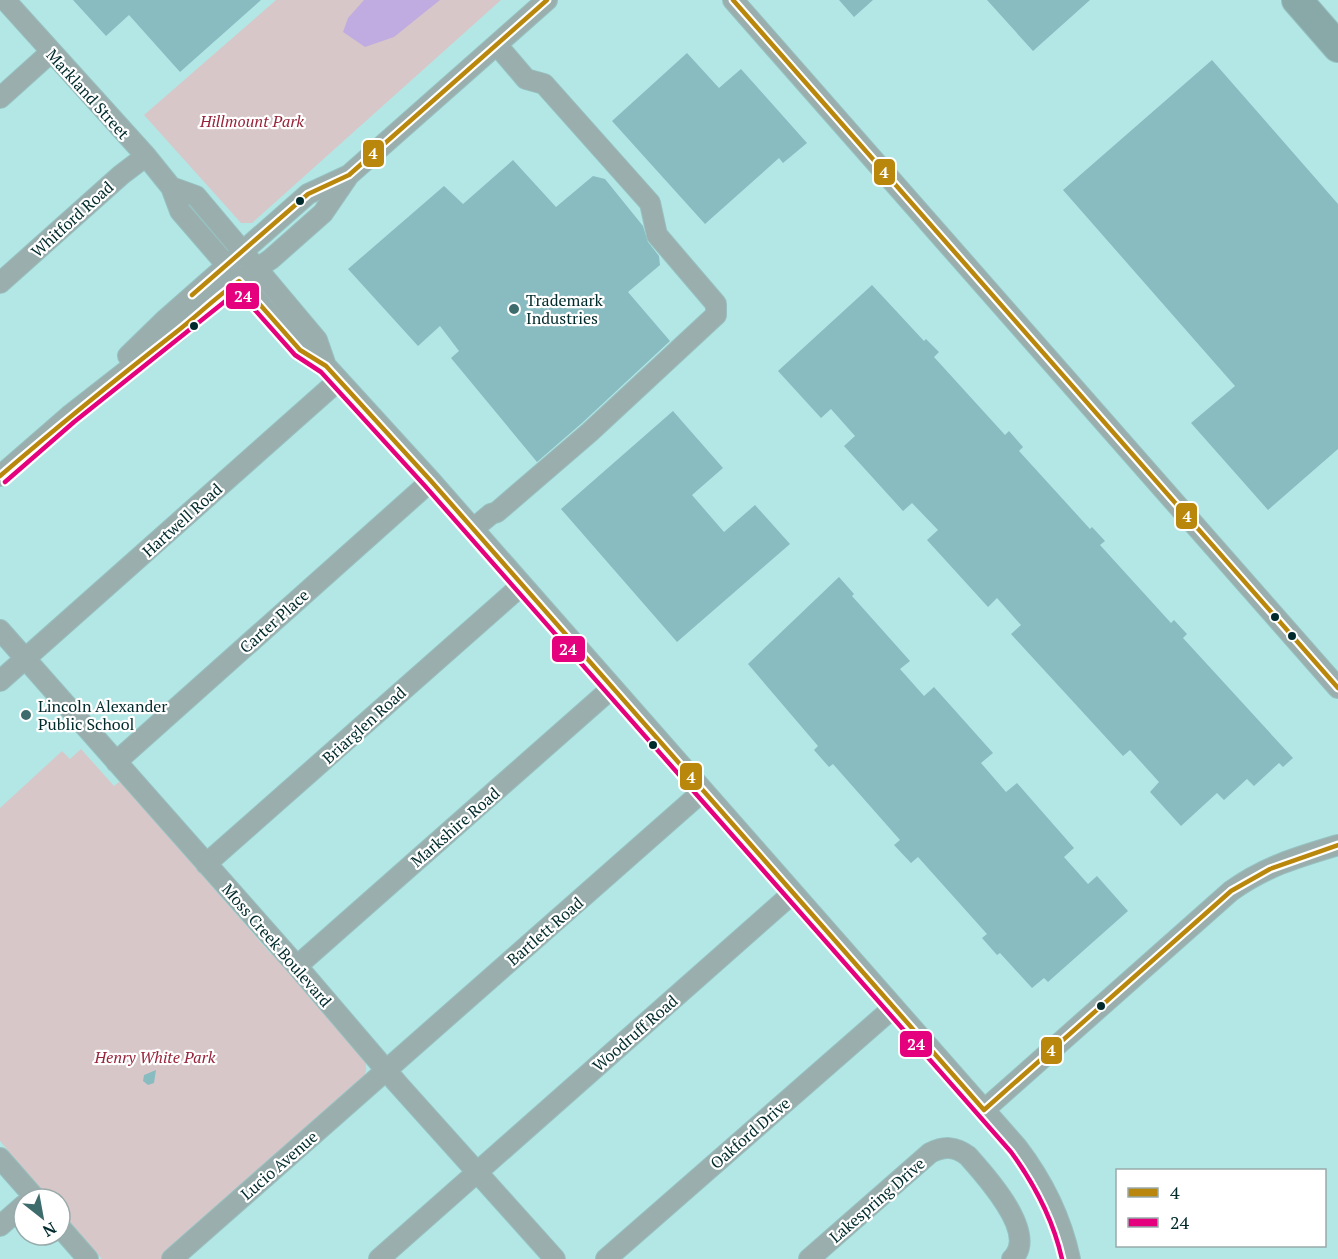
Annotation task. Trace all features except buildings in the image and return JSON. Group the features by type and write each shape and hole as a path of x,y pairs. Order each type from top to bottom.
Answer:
{"highway":[{"path":"1297,0 1338,47"}],"street":[{"name":"Markland Street","path":"5,0 146,156 171,187 180,211 239,281 300,350 332,373 431,481 984,1110 1022,1155 1043,1185 1058,1217 1070,1259"},
{"path":"0,476 69,416 323,213 349,175 547,0"},
{"path":"733,0 1338,688"},
{"path":"473,529 491,514 497,512 590,432 716,315 716,304 657,236 650,203 544,84 526,79 497,45"},
{"path":"0,98 51,52"},
{"name":"Whitford Road","path":"0,283 121,175 146,156"},
{"path":"69,416 166,319 308,194 349,175"},
{"name":"Markland Street","path":"171,187 195,196 243,251 317,340 332,373"},
{"name":"Hartwell Road","path":"0,681 332,373"},
{"name":"Carter Place","path":"116,762 431,481"},
{"name":"Briarglen Road","path":"206,864 522,585"},
{"name":"Moss Creek Boulevard","path":"0,630 297,966 386,1071 555,1259"},
{"name":"Markshire Road","path":"297,966 612,688"},
{"name":"Bartlett Road","path":"386,1071 703,791"},
{"path":"984,1110 1231,891 1249,878 1278,863 1338,845"},
{"name":"Woodruff Road","path":"379,1259 793,893"},
{"name":"Oakford Drive","path":"606,1259 894,1006"},
{"name":"Lucio Avenue","path":"172,1259 386,1071"},
{"name":"Lakespring Drive","path":"809,1259 930,1153 946,1147 962,1151 968,1156 1004,1201 1017,1226 1019,1236 1018,1251 1012,1259"},
{"path":"0,1158 21,1187"},
{"path":"0,1226 12,1216"},
{"path":"72,1241 88,1259"}],"green space":[{"name":"Hillmount Park","path":"276,0 501,0 252,223 241,223 144,115"},
{"name":"Henry White Park","path":"81,749 114,786 124,778 126,780 126,788 271,954 279,955 307,986 307,995 365,1060 364,1077 352,1091 161,1259 102,1259 72,1225 72,1187 35,1187 0,1141 0,808 62,751 70,759"}],"shaded area":[{"path":"364,0 440,0 394,37 365,47 343,32 348,18"}],"transit line":[{"name":"4","path":"192,295 308,194 349,175 547,0"},
{"name":"4","path":"733,0 1338,688"},
{"name":"4","path":"0,476 239,281 300,350 326,366 431,481 984,1110 1231,891 1270,869 1338,845"},
{"name":"24","path":"5,482 74,422 238,291 295,355 321,372 425,486 1011,1152 1042,1203 1054,1230 1062,1259"}],"place":[{"name":"Trademark Industries","path":"514,309"},
{"name":"Lincoln Alexander Public School","path":"26,715"}]}
